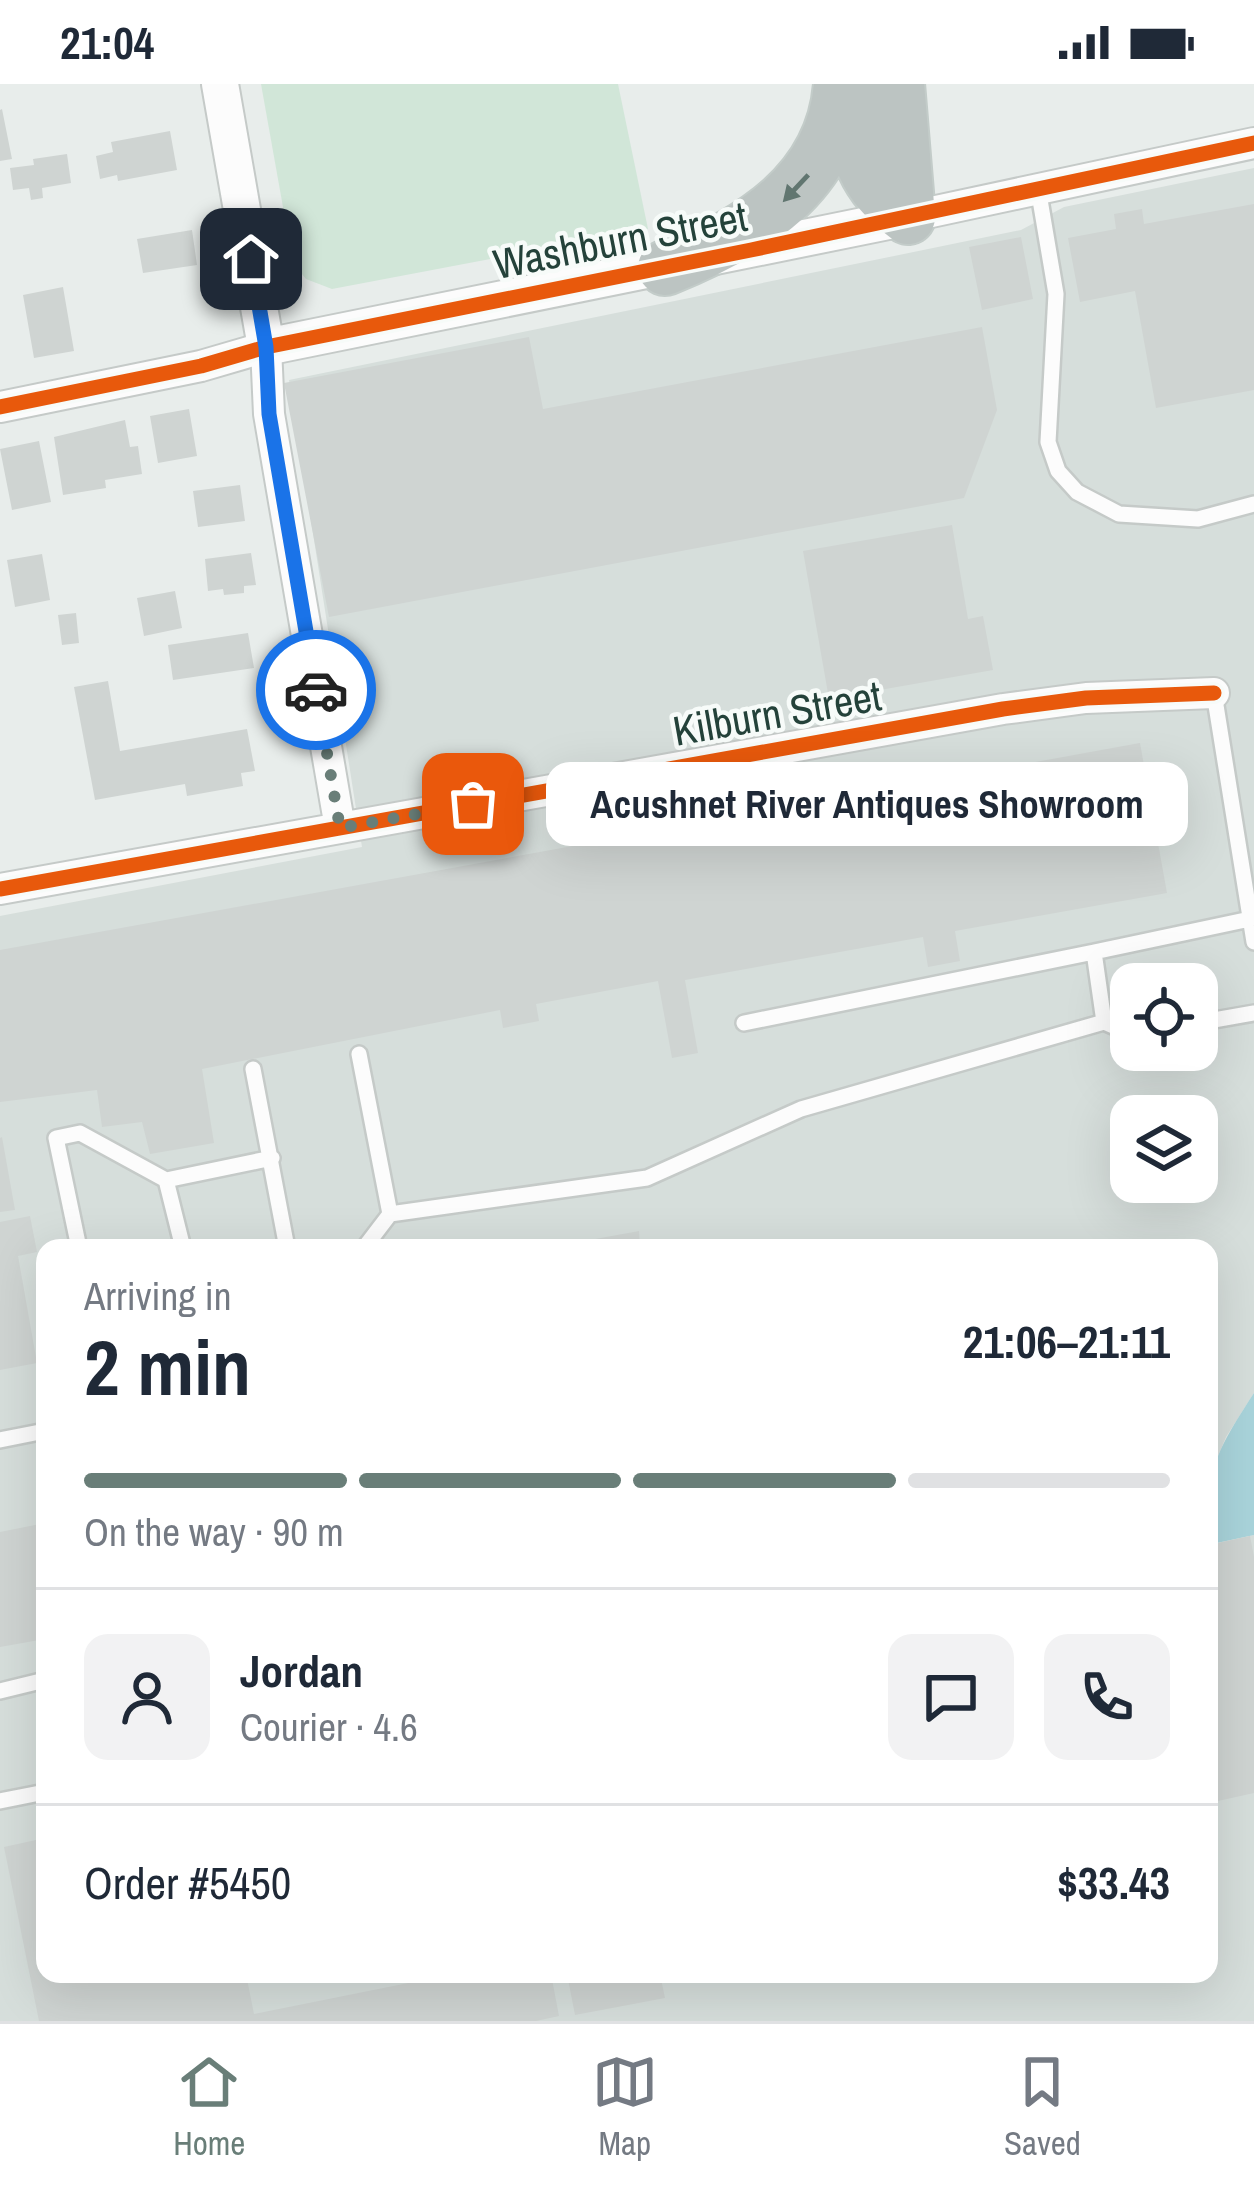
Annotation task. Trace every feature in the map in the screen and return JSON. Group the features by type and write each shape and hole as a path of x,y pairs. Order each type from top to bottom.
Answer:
{"highway":[{"path":"843,84 864,170 887,201 908,217"},
{"path":"665,268 725,243 792,194 832,133 843,84"},
{"path":"897,84 908,217"}],"street":[{"path":"220,84 266,347 269,414 340,828"},
{"name":"Washburn Street","path":"0,406 1254,143"},
{"name":"Kilburn Street","path":"0,889 1017,706 1214,693"}],"lane":[{"path":"1038,188 1056,294 1048,442 1058,470 1077,491 1120,514 1198,519 1254,504"},
{"path":"1214,693 1254,942"},
{"path":"744,1023 1250,919"},
{"path":"1094,952 1104,1022"},
{"path":"1218,1019 1254,1012"},
{"path":"371,1239 390,1214 646,1178 801,1109 1104,1022 1110,1025"},
{"path":"359,1054 390,1214"},
{"path":"253,1069 286,1239"},
{"path":"77,1239 56,1138 80,1133 166,1180 272,1158"},
{"path":"166,1180 181,1239"},
{"path":"0,1440 36,1433"},
{"path":"0,1691 36,1682"},
{"path":"0,1801 36,1794"}],"shaded area":[{"path":"1254,168 1254,1393 1218,1456 1218,1239 36,1239 36,1983 1218,1983 1218,1543 1254,1535 1254,2021 0,2021 0,916 362,847 289,380 1021,230 1064,207"}],"green space":[{"path":"261,84 618,84 648,229 332,289 306,279 293,263"}],"water":[{"path":"1254,1393 1254,1535 1218,1543 1218,1458"}],"building":[{"path":"0,110 12,159 0,161"},
{"path":"170,131 177,170 118,181 117,175 100,179 96,156 113,152 111,142"},
{"path":"67,154 71,183 42,188 43,198 31,200 29,188 13,190 10,168"},
{"path":"1254,204 1254,390 1156,408 1135,291 1080,302 1068,238 1116,229 1114,214 1142,209 1144,224"},
{"path":"192,230 197,265 143,273 137,239"},
{"path":"1021,237 1033,299 982,310 969,247"},
{"path":"63,287 74,351 34,358 23,295"},
{"path":"982,327 997,410 964,498 329,617 284,383 529,337 543,409"},
{"path":"189,409 197,456 158,463 150,416"},
{"path":"125,420 130,447 138,446 142,474 105,480 106,488 63,495 54,437"},
{"path":"39,441 51,502 12,510 0,449"},
{"path":"240,485 245,521 198,527 193,491"},
{"path":"952,525 968,619 983,616 993,670 829,699 803,551"},
{"path":"251,553 256,585 244,586 244,593 208,591 205,559"},
{"path":"42,554 50,600 15,607 7,560"},
{"path":"175,591 182,628 144,636 137,598"},
{"path":"76,613 79,643 62,645 58,615"},
{"path":"248,633 254,668 173,680 168,645"},
{"path":"108,681 120,751 247,729 255,771 241,773 243,786 187,796 185,784 95,800 74,687"},
{"path":"1140,743 1167,893 955,931 960,961 928,967 923,937 685,980 698,1053 672,1058 658,981 536,1004 539,1021 503,1028 500,1010 202,1069 214,1143 150,1154 142,1122 102,1127 97,1090 0,1102 0,950"},
{"path":"0,1138 15,1210 0,1212"},
{"path":"30,1216 36,1252 18,1256 36,1363 0,1370 0,1222"},
{"path":"639,1231 639,1239 595,1239"},
{"path":"36,1525 36,1641 0,1647 0,1532"},
{"path":"1250,1536 1254,1557 1254,1793 1218,1801 1218,1543"},
{"path":"36,1840 36,1983 248,1983 254,2014 408,1983 553,1983 559,2016 536,2021 39,2021 4,1847"},
{"path":"569,1983 662,1983 665,1998 575,2015"}],"cycle path":[{"path":"0,407 201,366 266,347 1254,143"},
{"path":"0,889 1003,709 1086,698 1214,693"}],"way so far":[{"path":"316,690 340,828 473,804"}],"place":[{"name":"Acushnet River Antiques Showroom","path":"473,804"}],"route":[{"path":"251,259 266,347 269,414 316,690"}]}
